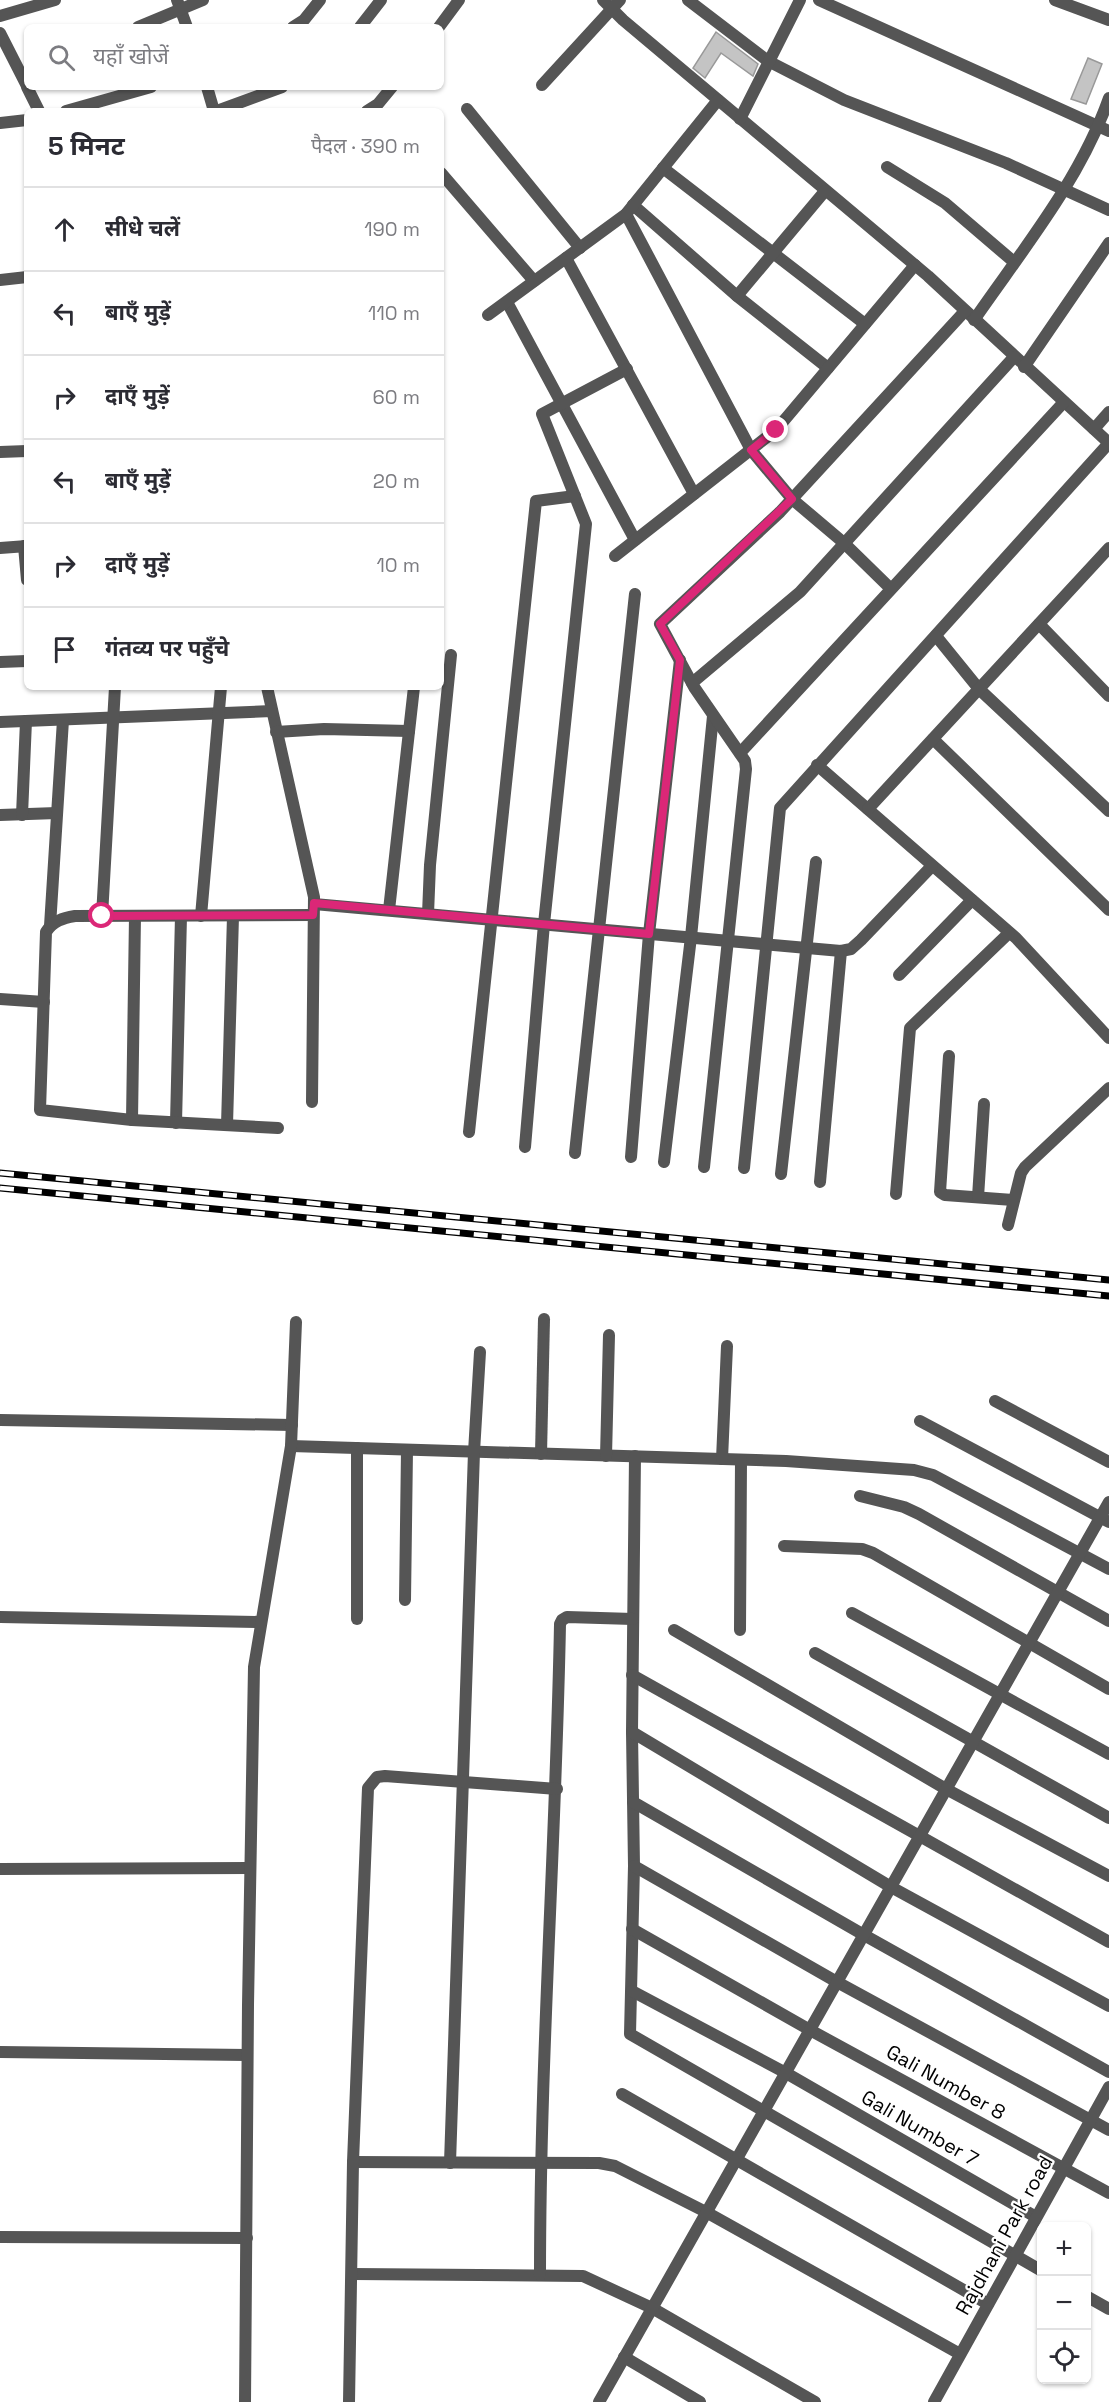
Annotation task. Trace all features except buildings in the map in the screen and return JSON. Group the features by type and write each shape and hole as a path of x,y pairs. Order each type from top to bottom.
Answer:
{"street":[{"path":"0,16 55,0"},
{"path":"144,24 179,5 203,0"},
{"path":"298,24 304,20 320,0"},
{"path":"362,24 381,0"},
{"path":"441,24 459,0"},
{"path":"603,0 616,5 718,100 915,265 1109,443 780,808 744,1168"},
{"path":"688,0 768,62 844,100 1006,164 1109,210"},
{"path":"740,119 800,0"},
{"path":"819,0 1104,129"},
{"path":"1054,0 1109,20"},
{"path":"179,5 187,24"},
{"path":"542,86 616,5"},
{"path":"1,35 24,76"},
{"path":"30,90 38,108"},
{"path":"77,108 140,90"},
{"path":"208,90 214,108"},
{"path":"223,108 274,90"},
{"path":"372,108 390,90"},
{"path":"704,1167 746,774 745,761 692,683 661,627 661,622 792,499 970,316 1014,262 1104,129 1109,98"},
{"path":"488,315 629,209 718,100"},
{"path":"466,110 580,248"},
{"path":"0,123 24,120"},
{"path":"887,167 945,203 1014,262"},
{"path":"663,168 865,324"},
{"path":"444,177 534,282"},
{"path":"737,296 825,191"},
{"path":"629,209 828,368"},
{"path":"629,209 751,450 792,499 844,543 890,588"},
{"path":"1024,367 1109,243"},
{"path":"566,258 694,494"},
{"path":"615,556 776,430 915,265"},
{"path":"0,280 24,277"},
{"path":"507,302 636,540"},
{"path":"692,683 800,592 1014,357"},
{"path":"525,1147 544,924 586,524 542,414 627,369"},
{"path":"740,753 1064,402"},
{"path":"1094,429 1109,412"},
{"path":"0,452 24,451"},
{"path":"469,1132 536,501 575,496"},
{"path":"0,548 24,546"},
{"path":"868,809 1109,548"},
{"path":"575,1153 635,594"},
{"path":"1039,624 1109,696"},
{"path":"936,636 979,689 1109,811"},
{"path":"428,914 430,864 451,655"},
{"path":"631,1157 649,934 680,660"},
{"path":"0,662 24,661"},
{"path":"102,916 115,690"},
{"path":"201,916 221,690"},
{"path":"268,690 313,909 312,1102"},
{"path":"389,910 414,690"},
{"path":"0,722 272,711"},
{"path":"664,1162 691,937 713,716"},
{"path":"50,926 63,720"},
{"path":"22,815 26,721"},
{"path":"276,732 324,729 409,731"},
{"path":"933,738 1109,910"},
{"path":"817,765 1009,933 1109,1038"},
{"path":"0,815 57,813"},
{"path":"781,1174 816,862"},
{"path":"278,1128 132,1120 40,1110 46,932 50,926 61,919 75,916 233,916 313,909 389,910 841,951 851,949 861,940 932,866"},
{"path":"899,975 972,900"},
{"path":"132,1120 135,916"},
{"path":"176,1123 181,916"},
{"path":"227,1125 233,916"},
{"path":"896,1194 910,1028 1009,933"},
{"path":"820,1182 841,951"},
{"path":"0,999 44,1002"},
{"path":"949,1056 940,1192 1013,1200"},
{"path":"1008,1225 1013,1200 1025,1167 1109,1088"},
{"path":"978,1197 984,1104"},
{"path":"541,1454 544,1319"},
{"path":"245,2402 254,1667 291,1446 296,1322"},
{"path":"606,1455 609,1335"},
{"path":"722,1459 727,1346"},
{"path":"450,2163 474,1452 480,1352"},
{"path":"995,1401 1109,1462"},
{"path":"0,1420 292,1425"},
{"path":"920,1421 1105,1519"},
{"path":"291,1446 722,1459 923,1472 933,1475 1109,1569"},
{"path":"357,1449 357,1619"},
{"path":"405,1600 407,1450"},
{"path":"635,1456 632,1675 634,1866 632,2036 1037,2269"},
{"path":"740,1630 741,1460"},
{"path":"860,1496 904,1507 919,1514 1109,1621"},
{"path":"599,2402 1080,1552 1105,1519 1109,1502"},
{"path":"784,1546 862,1549 873,1553 1109,1689"},
{"path":"852,1612 1109,1754"},
{"path":"0,1617 261,1622"},
{"path":"540,2275 540,2163 557,1789 561,1624 562,1620 567,1617 633,1619"},
{"path":"674,1630 946,1789 1109,1876"},
{"path":"815,1653 1109,1818"},
{"path":"632,1675 1109,1942"},
{"path":"632,1732 891,1887 1109,2006"},
{"path":"349,2402 354,2162 368,1788 377,1777 385,1776 557,1789"},
{"path":"633,1802 1109,2072"},
{"path":"634,1866 837,1982 1109,2130"},
{"path":"0,1869 250,1868"},
{"name":"Gali Number 8","path":"632,1929 810,2030 1109,2193"},
{"name":"Gali Number 7","path":"632,1990 786,2073 1036,2217"},
{"path":"0,2052 248,2055"},
{"name":"Rajdhani Park road","path":"934,2402 1109,2087"},
{"path":"622,2094 988,2304"},
{"path":"354,2162 599,2163 615,2166 706,2212 960,2354"},
{"path":"0,2237 247,2238"},
{"path":"353,2274 583,2276 652,2308 815,2402"},
{"path":"1091,2299 1109,2309"},
{"path":"624,2357 700,2402"}],"railway":[{"path":"0,1173 1109,1280"},
{"path":"0,1188 1109,1296"}],"route":[{"path":"102,916 313,915 314,903 649,934 680,660 660,624 792,499 751,450 776,430"}]}
